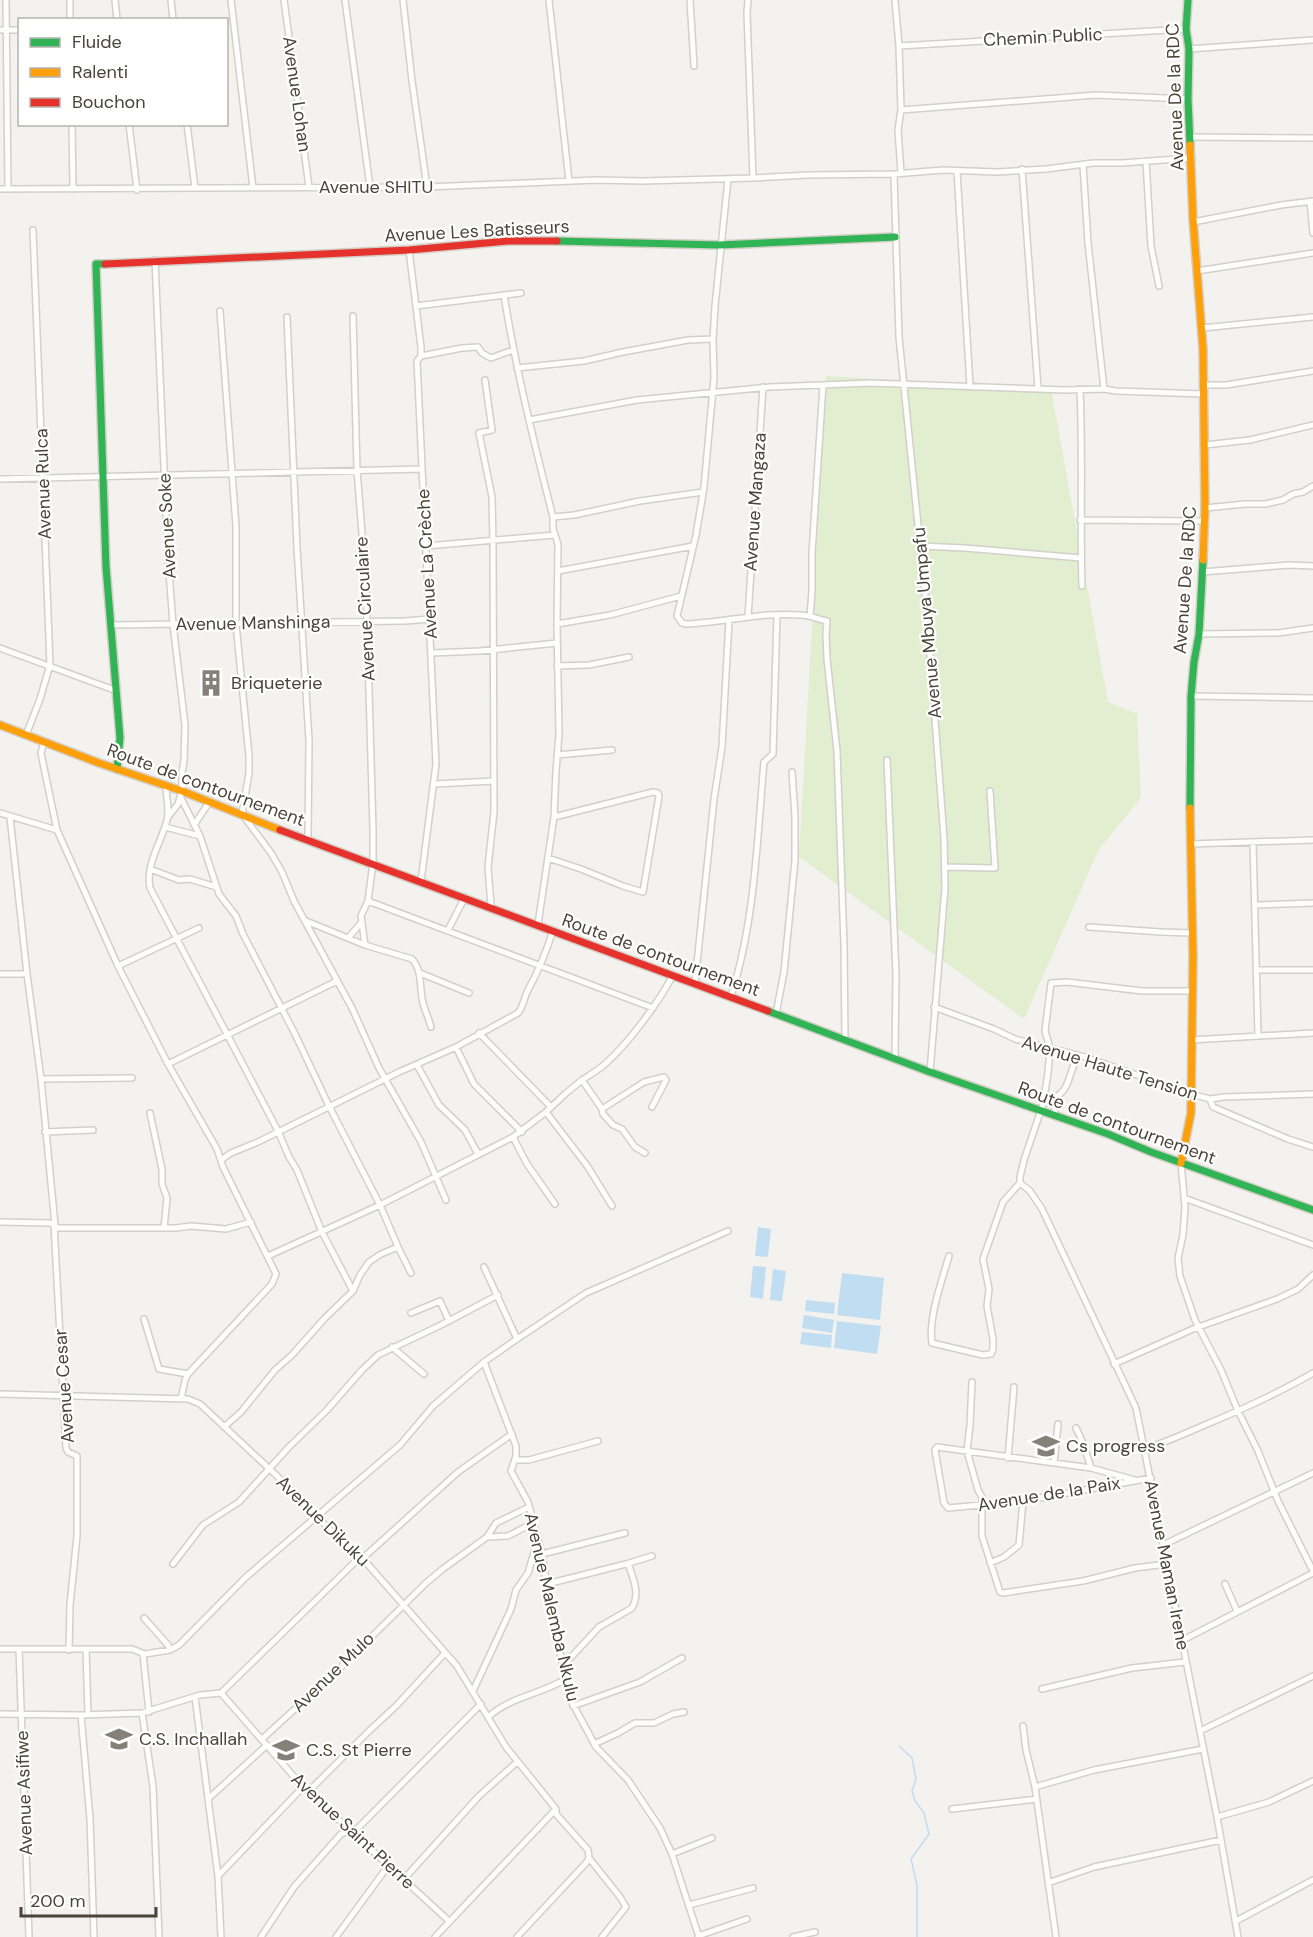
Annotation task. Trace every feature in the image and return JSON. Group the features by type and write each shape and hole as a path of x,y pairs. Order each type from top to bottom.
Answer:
{"street":[{"path":"6,0 3,30 8,189"},
{"path":"70,0 70,18"},
{"path":"115,0 117,18"},
{"path":"171,0 173,18"},
{"path":"231,0 253,188"},
{"name":"Avenue Lohan","path":"284,0 309,188"},
{"path":"345,0 370,187"},
{"path":"403,0 427,187"},
{"path":"549,0 569,181"},
{"path":"690,0 694,66"},
{"path":"748,0 753,178"},
{"name":"Avenue Mbuya Umpafu","path":"895,0 902,110 898,130 896,237 899,337 934,697 945,867 930,1072"},
{"name":"Avenue De la RDC","path":"1181,1163 1191,1113 1193,992 1190,844 1191,696 1199,634 1205,521 1204,385 1202,328 1193,222 1188,99 1189,49 1186,28 1188,0"},
{"name":"Chemin Public","path":"899,46 1186,28"},
{"path":"1189,49 1313,40"},
{"path":"902,110 1096,95 1188,99"},
{"path":"72,126 73,189"},
{"path":"129,126 137,189"},
{"path":"187,126 195,188"},
{"path":"1191,137 1313,138"},
{"name":"Avenue SHITU","path":"0,189 427,187 569,181 635,182 943,170 997,172 1192,158"},
{"path":"1146,161 1151,246 1159,286"},
{"path":"1083,165 1088,243 1104,389"},
{"path":"1022,169 1038,388"},
{"path":"957,171 970,386"},
{"path":"728,179 713,339 712,391 703,492 677,616 682,623 777,615 810,616 828,621 827,669 838,779 845,1040"},
{"path":"1193,222 1312,201 1313,233"},
{"name":"Avenue Rulca","path":"26,735 50,665 33,230"},
{"name":"Avenue Les Batisseurs","path":"103,476 96,264 409,250 508,241 722,245 896,237"},
{"name":"Avenue La Crèche","path":"409,250 422,347 421,356 417,361 436,764 421,880"},
{"path":"1197,271 1313,254"},
{"name":"Avenue Soke","path":"155,260 173,624 185,712 181,794"},
{"path":"416,306 521,292"},
{"path":"504,295 513,351 558,544 557,666 560,710 554,817 538,924"},
{"path":"220,311 236,526 236,624 249,756 249,773 242,814 277,863 294,901 421,1142 446,1200"},
{"name":"Avenue Circulaire","path":"354,316 357,470 368,640 373,863 368,901"},
{"path":"287,317 301,623 309,740 308,838"},
{"path":"1202,328 1313,317"},
{"path":"517,368 584,361 688,340 713,339"},
{"path":"421,356 462,348 478,348 482,353 491,357 513,351"},
{"path":"1204,385 1226,385 1313,370"},
{"path":"486,380 492,430 479,433 492,497 494,812 488,867 491,906"},
{"path":"529,420 606,405 712,391 763,387 871,383 1203,394"},
{"path":"810,616 823,385"},
{"name":"Avenue Mangaza","path":"748,617 763,387"},
{"path":"1080,389 1082,586"},
{"path":"1205,445 1250,440 1313,425"},
{"path":"0,479 422,469"},
{"path":"103,476 106,567 120,748 117,769"},
{"path":"1205,508 1265,504 1283,500 1313,486"},
{"path":"553,517 703,492"},
{"path":"1080,520 1205,521"},
{"path":"426,546 555,535"},
{"path":"558,571 693,546"},
{"path":"920,546 1081,558"},
{"path":"1202,572 1305,564 1313,566"},
{"path":"557,624 610,615 681,596"},
{"path":"731,996 748,925 764,762 773,754 777,615"},
{"name":"Avenue Manshinga","path":"111,625 430,619"},
{"path":"695,983 714,799 722,747 729,620"},
{"path":"1199,634 1278,633 1313,628"},
{"path":"432,653 557,643"},
{"path":"0,648 117,691"},
{"path":"557,666 589,665 629,657"},
{"path":"1191,696 1313,698"},
{"name":"Route de contournement","path":"0,725 181,794 210,801 270,826 491,906 930,1072 1042,1107 1053,1115 1313,1210"},
{"path":"44,742 41,753 57,830 118,966 168,1064 217,1149 276,1274 272,1284 188,1374 184,1380 181,1399"},
{"path":"557,755 612,750"},
{"path":"887,760 896,974 895,1058"},
{"path":"776,1014 784,972 795,860 792,772"},
{"path":"434,784 494,781"},
{"path":"166,787 168,817 150,869 148,880 150,888 278,1131 297,1170 322,1232 352,1291"},
{"path":"945,867 993,869 995,867 990,791"},
{"path":"548,858 643,892 659,795 653,792 554,817"},
{"path":"168,817 178,804 181,794"},
{"path":"181,794 200,836 216,887 236,916 380,1204 411,1273"},
{"path":"194,825 210,801"},
{"path":"0,813 57,830"},
{"name":"Avenue Cesar","path":"10,817 41,1079 54,1225 66,1449 77,1456 77,1536 70,1605 69,1650"},
{"path":"165,827 200,836"},
{"path":"1190,844 1313,840"},
{"path":"1253,842 1258,1036"},
{"path":"150,869 179,880 190,879 216,887"},
{"path":"448,930 465,897"},
{"path":"365,945 361,916 368,901 653,1008"},
{"path":"1256,905 1313,903"},
{"path":"306,921 365,945 412,959 420,973 423,1002 431,1027"},
{"path":"349,937 361,923"},
{"path":"1089,927 1192,933"},
{"path":"118,966 199,928"},
{"path":"221,1160 231,1153 456,1047 520,1010 542,965 553,930"},
{"path":"1257,970 1313,970"},
{"path":"420,973 469,993"},
{"path":"0,974 27,974"},
{"path":"268,1256 436,1177 522,1132 620,1049 653,1008 673,975"},
{"path":"168,1064 337,981"},
{"path":"949,1256 936,1301 932,1343 982,1355 991,1354 994,1345 987,1306 989,1289 983,1259 1003,1202 1020,1183 1024,1160 1042,1107 1050,1048 1045,1031 1052,981 1142,991 1193,992"},
{"name":"Avenue Haute Tension","path":"934,1007 1015,1039 1078,1054 1210,1099 1213,1107 1288,1139 1313,1147"},
{"path":"479,1033 549,1110 612,1206"},
{"path":"1191,1040 1313,1033"},
{"path":"456,1047 474,1084 522,1132"},
{"path":"1042,1107 1058,1098 1066,1090 1069,1075 1078,1054"},
{"path":"417,1065 439,1105 465,1130 478,1154"},
{"path":"602,1109 644,1082 664,1077 666,1080 652,1107"},
{"path":"41,1079 132,1078"},
{"path":"582,1080 603,1114 613,1125 622,1129 635,1147 645,1153"},
{"path":"1210,1099 1313,1094"},
{"path":"1053,1115 1058,1098"},
{"path":"150,1113 162,1169 162,1183 167,1198 164,1228"},
{"path":"45,1132 93,1130"},
{"path":"513,1137 527,1164 555,1204"},
{"path":"1181,1163 1185,1219 1178,1266 1185,1292 1198,1327 1221,1370 1275,1493 1313,1572 1181,1641"},
{"name":"Avenue Maman Irene","path":"1020,1183 1030,1191 1042,1209 1136,1408 1185,1662 1218,1817 1238,1936"},
{"path":"1184,1198 1313,1245"},
{"path":"0,1221 51,1223 58,1228 191,1226 226,1229 251,1222"},
{"path":"0,1649 132,1649 143,1654 170,1650 179,1645 240,1583 316,1515 400,1445 433,1406 484,1362 586,1293 728,1232"},
{"path":"224,1427 241,1412 274,1370 292,1355 352,1291 360,1275 373,1259 398,1246"},
{"path":"484,1267 517,1339"},
{"path":"1114,1364 1198,1327 1283,1297 1298,1289 1313,1275"},
{"path":"173,1564 206,1522 239,1502 378,1355 498,1295"},
{"path":"411,1312 440,1300 449,1321"},
{"path":"144,1319 159,1369 188,1374"},
{"path":"392,1347 424,1374"},
{"name":"Avenue Malemba Nkulu","path":"484,1362 516,1449 512,1471 529,1507 542,1554 569,1697 594,1744 628,1780 660,1828 672,1854 698,1937"},
{"path":"1144,1449 1167,1442 1238,1411 1313,1373"},
{"path":"972,1382 967,1452 982,1497 982,1536 999,1590 1003,1593 1083,1581 1135,1568 1167,1564"},
{"path":"1008,1458 1014,1387"},
{"name":"Avenue Dikuku","path":"0,1394 196,1401 360,1558 457,1666 517,1762 556,1809 556,1814 588,1850 589,1858 626,1907 602,1937"},
{"path":"1054,1463 1058,1424"},
{"path":"1076,1428 1091,1468"},
{"path":"0,1714 145,1713 195,1696 221,1693 360,1558 458,1472 512,1434"},
{"path":"515,1460 529,1460 598,1441"},
{"name":"Avenue de la Paix","path":"967,1452 936,1448 938,1477 944,1503 948,1509 1023,1501 1151,1478"},
{"path":"967,1452 1091,1468 1136,1480"},
{"path":"1163,1545 1313,1473"},
{"path":"990,1563 1004,1557 1019,1545 1023,1501"},
{"path":"488,1537 496,1523 529,1507"},
{"path":"488,1537 508,1536 533,1523"},
{"path":"542,1554 625,1533"},
{"name":"Avenue Mulo","path":"262,1739 444,1568 488,1537"},
{"path":"473,1691 511,1609 516,1590 528,1573 538,1539"},
{"path":"547,1584 652,1556"},
{"path":"563,1666 599,1627 634,1606 636,1587 629,1566 626,1564"},
{"path":"1225,1584 1237,1611"},
{"path":"144,1618 170,1650"},
{"name":"Avenue Asifiwe","path":"19,1649 29,1937"},
{"path":"86,1649 85,1715 94,1937"},
{"path":"308,1792 391,1711 445,1653"},
{"path":"143,1654 145,1713 153,1786 159,1937"},
{"path":"573,1706 640,1682 682,1658"},
{"path":"1042,1689 1132,1668 1185,1662"},
{"path":"1200,1731 1313,1676"},
{"path":"488,1717 511,1701 550,1688 566,1679"},
{"name":"Avenue Saint Pierre","path":"221,1693 303,1787 449,1921"},
{"path":"195,1696 218,1876 221,1937"},
{"path":"261,1937 294,1887 341,1834 358,1828 481,1704"},
{"path":"594,1744 635,1723 654,1723 684,1712"},
{"path":"1023,1726 1037,1799 1056,1937"},
{"path":"208,1799 267,1745"},
{"path":"1035,1787 1094,1770 1203,1749"},
{"path":"404,1879 479,1796 517,1762"},
{"path":"1218,1817 1277,1799 1311,1781 1313,1790"},
{"path":"218,1876 303,1787"},
{"path":"952,1809 1037,1799"},
{"path":"435,1937 556,1809"},
{"path":"672,1854 712,1838"},
{"path":"1048,1883 1094,1867 1221,1840"},
{"path":"517,1937 589,1858"},
{"path":"336,1937 388,1866"},
{"path":"1236,1921 1313,1880"},
{"path":"689,1905 753,1888"},
{"path":"698,1937 747,1919"},
{"path":"793,1937 815,1932"},
{"path":"1230,1937 1238,1936"}],"green space":[{"path":"826,376 1051,389 1108,702 1137,714 1141,798 1099,849 1024,1019 799,857"}],"water":[{"path":"758,1227 771,1229 768,1257 755,1256"},
{"path":"753,1266 766,1267 763,1299 750,1297"},
{"path":"773,1269 786,1271 782,1301 770,1300"},
{"path":"842,1273 884,1278 880,1320 837,1315"},
{"path":"806,1300 835,1303 834,1314 805,1311"},
{"path":"804,1315 834,1320 832,1333 802,1328"},
{"path":"837,1321 881,1326 877,1354 834,1348"},
{"path":"802,1332 832,1335 831,1348 800,1344"}],"waterway":[{"path":"899,1746 912,1758 916,1779 912,1791 915,1801 924,1813 929,1834 911,1859 917,1885 917,1937"}],"traffic: fast":[{"path":"1188,0 1186,29 1189,49 1190,145"},
{"path":"557,241 719,245 895,237"},
{"path":"105,264 96,264 106,567 120,738 117,769"},
{"path":"1190,808 1191,696 1199,634 1203,560"},
{"path":"768,1011 1313,1210"}],"traffic: slow":[{"path":"1190,145 1203,349 1205,508 1203,560"},
{"path":"0,725 99,763 182,791 280,830"},
{"path":"1181,1163 1191,1113 1193,956 1190,808"}],"traffic: jam":[{"path":"105,264 409,250 508,241 557,241"},
{"path":"280,830 768,1011"}],"place":[{"name":"Briqueterie","path":"211,683"},
{"name":"Cs progress","path":"1046,1446"},
{"name":"C.S. Inchallah","path":"119,1739"},
{"name":"C.S. St Pierre","path":"286,1750"}]}
